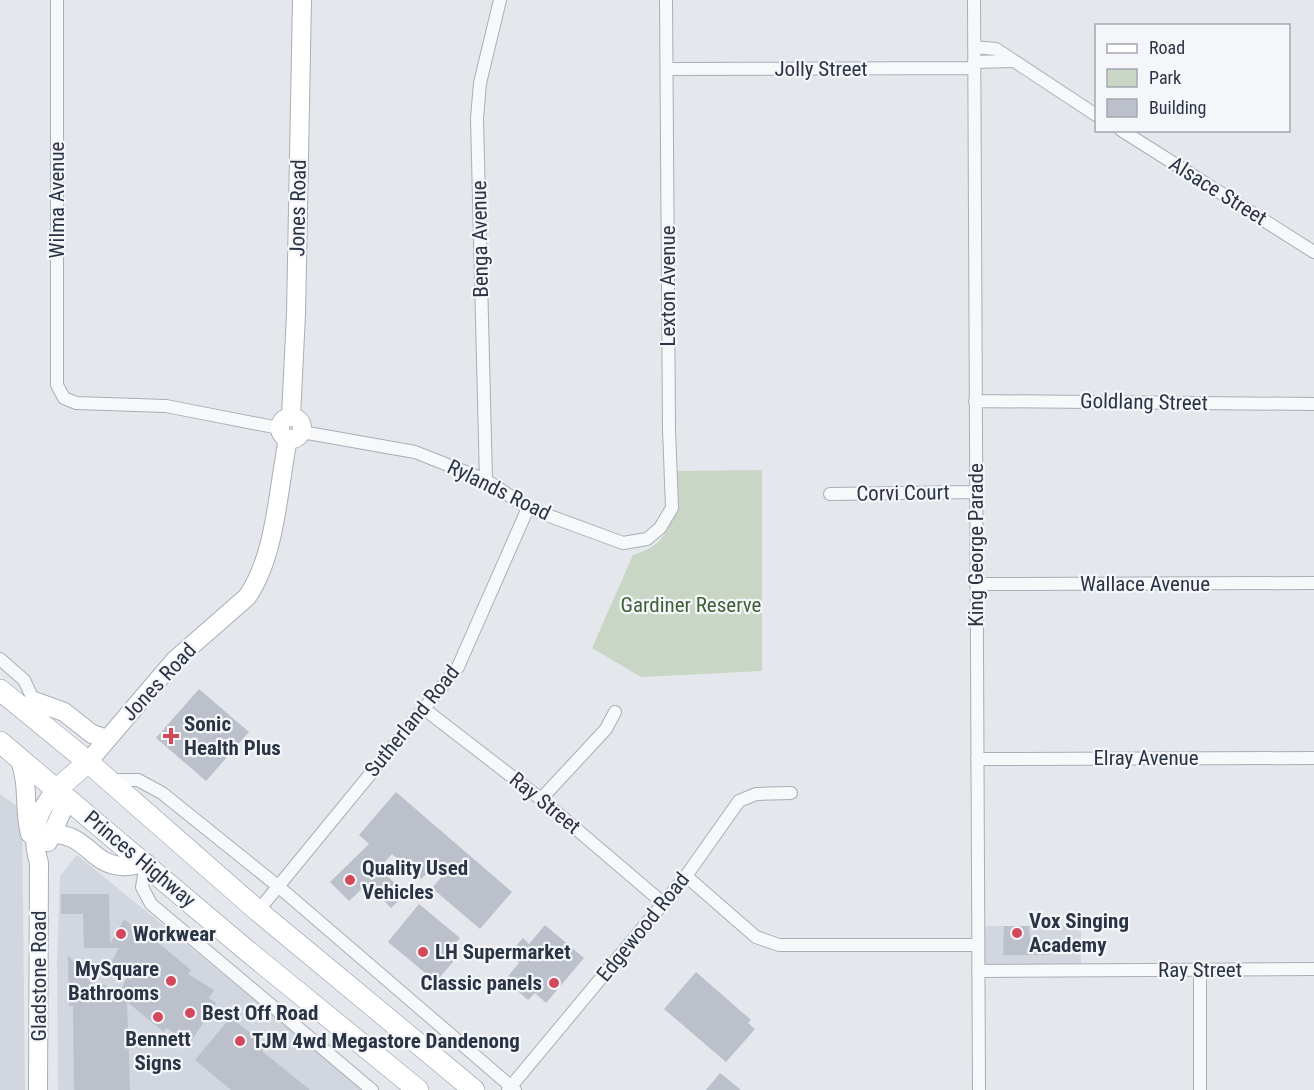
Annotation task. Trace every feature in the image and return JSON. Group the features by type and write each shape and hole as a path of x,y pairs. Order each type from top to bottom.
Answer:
{"highway":[{"name":"Princes Highway","path":"0,690 30,706 108,780 258,910 474,1090"},
{"name":"Princes Highway","path":"6,748 146,863 409,1087"},
{"path":"62,794 88,762"}],"main road":[{"name":"Jones Road","path":"88,762 175,660 247,597 256,585 269,541 290,429 296,314 302,0"},
{"path":"30,706 64,712 92,734 107,739"},
{"path":"6,748 27,783 26,816 33,844"},
{"name":"Gladstone Road","path":"39,862 51,834 62,794"},
{"name":"Gladstone Road","path":"38,1090 39,862 33,844 39,814 62,794"},
{"path":"51,834 70,835 104,861 114,865 146,863"}],"street":[{"name":"Wilma Avenue","path":"57,0 57,385 64,398"},
{"name":"Benga Avenue","path":"486,480 477,117 480,83 500,0"},
{"name":"Lexton Avenue","path":"623,543 647,539 660,528 672,508 669,429 666,0"},
{"name":"King George Parade","path":"974,0 979,1090"},
{"path":"974,47 996,49 1095,114"},
{"path":"974,65 1011,61"},
{"name":"Jolly Street","path":"668,69 974,65"},
{"name":"Alsace Street","path":"1124,132 1314,252"},
{"name":"Rylands Road","path":"64,398 76,403 166,406 415,452 486,480 528,508 623,543"},
{"name":"Goldlang Street","path":"975,401 1314,404"},
{"name":"Corvi Court","path":"830,494 976,492"},
{"name":"Sutherland Road","path":"258,910 458,667 528,508"},
{"name":"Wallace Avenue","path":"976,584 1314,583"},
{"path":"0,659 22,677 30,706"},
{"name":"Ray Street","path":"423,708 542,799 663,903"},
{"path":"542,799 606,729 615,712"},
{"name":"Elray Avenue","path":"977,759 1314,758"},
{"name":"Princes Highway","path":"108,780 132,779 156,789 279,887 512,1089"},
{"name":"Edgewood Road","path":"512,1089 686,876 739,801 756,794 792,793"},
{"path":"146,863 142,887 148,901 372,1090"},
{"path":"686,876 756,937 779,945 978,945"},
{"name":"Ray Street","path":"978,971 1314,969"},
{"path":"1200,970 1200,1090"}],"shaded area":[{"path":"0,794 22,810 25,1090 0,1090"},
{"path":"77,855 365,1090 58,1090 57,960 60,876"},
{"path":"984,926 1081,926 1081,964 984,965"}],"green space":[{"name":"Gardiner Reserve","path":"762,470 762,671 641,677 592,648 633,555 647,550 658,542 670,523 675,498 676,471"}],"building":[{"path":"199,689 249,732 206,781 156,738"},
{"path":"396,792 512,892 480,929 432,888 445,873 436,864 421,879 392,854 379,868 406,894 391,908 367,884 349,901 330,882 369,844 359,835"},
{"path":"61,894 109,894 110,944 124,919 148,939 150,936 191,970 188,974 214,990 209,998 216,1003 190,1043 166,1028 164,1032 127,1002 130,1090 74,1090 73,1006 69,1006 68,955 93,985 105,985 118,996 129,973 111,963 119,948 84,948 83,914 61,914"},
{"path":"419,904 460,938 449,951 457,957 436,982 388,942"},
{"path":"545,925 584,958 546,1003 535,993 528,1000 505,980 519,963 509,954 523,938 529,944"},
{"path":"1004,926 1029,926 1030,940 1072,940 1072,952 1049,952 1049,955 1003,955"},
{"path":"696,972 751,1020 748,1023 755,1029 726,1062 664,1009"},
{"path":"231,1017 266,1046 262,1051 310,1090 231,1090 195,1060"},
{"path":"720,1073 741,1090 706,1090"}],"place":[{"name":"Sonic Health Plus","path":"171,736"},
{"name":"Quality Used Vehicles","path":"350,880"},
{"name":"Vox Singing Academy","path":"1017,933"},
{"name":"Workwear","path":"121,934"},
{"name":"LH Supermarket","path":"423,952"},
{"name":"MySquare Bathrooms","path":"171,981"},
{"name":"Classic panels","path":"554,983"},
{"name":"Best Off Road","path":"190,1013"},
{"name":"Bennett Signs","path":"158,1017"},
{"name":"TJM 4wd Megastore Dandenong","path":"240,1041"}]}
